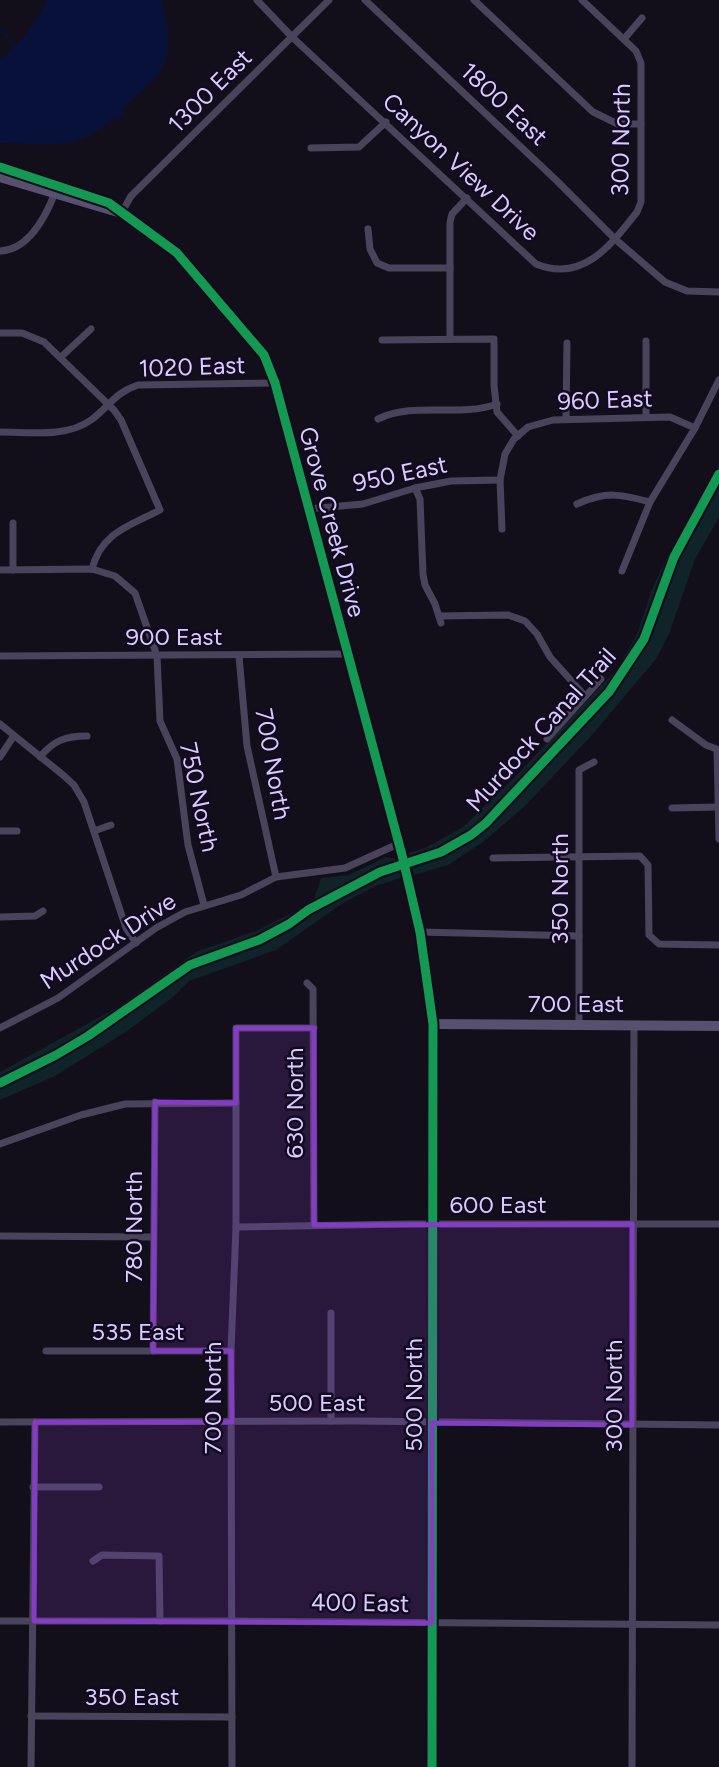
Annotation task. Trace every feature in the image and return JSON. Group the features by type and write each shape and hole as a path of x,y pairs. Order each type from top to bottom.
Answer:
{"street":[{"name":"Canyon View Drive","path":"257,0 292,37 536,264 545,268 577,268 594,261 615,239"},
{"name":"1300 East","path":"122,212 131,196 329,0"},
{"name":"1800 East","path":"365,0 615,239 665,282 687,291 719,292"},
{"path":"474,0 593,112 618,124 641,124"},
{"name":"300 North","path":"582,0 636,51 641,63 641,202 637,212 615,239"},
{"path":"624,39 642,18"},
{"path":"311,148 359,147 386,122"},
{"name":"Grove Creek Drive","path":"0,167 122,212 177,253 264,355 275,383 398,844 420,932 433,1024"},
{"name":"Grove Creek Drive","path":"0,177 56,189"},
{"path":"0,251 17,247 34,231 46,213 56,189"},
{"path":"450,339 450,222 452,214 467,198"},
{"path":"368,229 370,249 377,263 389,268 450,268"},
{"path":"61,357 91,329"},
{"path":"0,333 28,335 44,342 108,404 121,420 160,510 108,538 96,553 92,569 0,570"},
{"path":"382,340 494,339 498,412 518,436 505,454 500,480 502,529"},
{"path":"646,341 646,417"},
{"path":"566,419 567,343"},
{"path":"622,571 650,502 695,428 719,380"},
{"name":"1020 East","path":"0,432 69,431 91,420 123,390 138,384 275,383"},
{"path":"378,419 396,411 474,410 497,404"},
{"name":"960 East","path":"518,436 527,427 566,419 670,417 695,428"},
{"name":"950 East","path":"308,509 363,504 415,488 451,481 500,480"},
{"path":"415,488 420,499 425,585 440,620 508,615 525,621 537,634 550,657 584,696"},
{"path":"577,505 596,496 608,495 650,502"},
{"path":"13,523 13,570"},
{"name":"750 North","path":"92,569 115,576 135,593 157,656 157,705 160,721 177,758 188,845 204,905"},
{"name":"900 East","path":"0,656 348,654"},
{"name":"700 North","path":"239,656 247,746 276,877"},
{"path":"547,739 601,679"},
{"path":"672,720 706,745 718,750 719,839"},
{"path":"0,724 74,785 84,802 126,928 135,943"},
{"path":"40,757 58,741 73,736 87,736"},
{"path":"0,757 13,737"},
{"name":"350 North","path":"579,1025 579,770 594,762"},
{"path":"672,808 718,807"},
{"path":"94,831 111,825"},
{"path":"0,831 17,831"},
{"name":"Murdock Drive","path":"0,1028 58,998 172,918 240,895 276,877 345,868 398,844"},
{"path":"493,858 640,856 649,865 649,935 659,944 719,945"},
{"path":"0,917 35,916 43,911"},
{"path":"420,932 579,936"},
{"name":"630 North","path":"307,983 313,989 314,1225"},
{"name":"700 East","path":"433,1024 719,1026"},
{"name":"500 North","path":"432,1767 433,1024"},
{"name":"300 North","path":"632,1767 632,1224 635,1026"},
{"name":"700 North","path":"232,1767 231,1351 236,1227 236,1028 314,1028"},
{"name":"780 North","path":"153,1351 155,1102"},
{"path":"0,1144 81,1115 125,1104 236,1103"},
{"name":"600 East","path":"236,1227 719,1224"},
{"path":"0,1236 153,1237"},
{"path":"331,1313 331,1422"},
{"name":"535 East","path":"46,1351 231,1351"},
{"name":"500 East","path":"0,1422 719,1425"},
{"path":"31,1767 34,1422"},
{"path":"33,1487 99,1488"},
{"path":"93,1561 102,1555 159,1556 160,1621"},
{"name":"400 East","path":"0,1622 719,1625"},
{"name":"350 East","path":"32,1716 232,1717"}],"highlighted area":[{"path":"236,1028 314,1028 314,1225 632,1224 632,1425 432,1423 432,1623 34,1621 35,1422 232,1422 231,1351 153,1351 155,1102 236,1103"}],"green space":[{"path":"719,464 719,517 695,559 669,634 656,659 591,736 524,807 483,842 448,865 414,875 408,853 427,847 463,827 514,778 617,669 637,634 652,589 666,559"},
{"path":"386,857 396,859 401,878 378,885 343,903 276,950 189,981 173,997 127,1031 55,1076 0,1100 0,1072 116,1008 198,951 256,931 292,913 314,899 321,878 349,875"}],"shaded area":[{"path":"47,0 162,0 168,38 165,63 150,83 122,109 125,116 119,114 122,120 116,117 119,123 112,119 99,130 73,142 0,143 0,60 27,33"}],"waterway":[{"path":"0,28 17,49"}],"cycle path":[{"path":"0,167 109,203 177,253 264,355 275,383 402,855 420,932 433,1024 432,1767"},
{"name":"Murdock Canal Trail","path":"0,1083 88,1036 190,965 259,940 308,910 380,872 441,852 486,823 609,692 644,639 674,557 719,474"}]}
